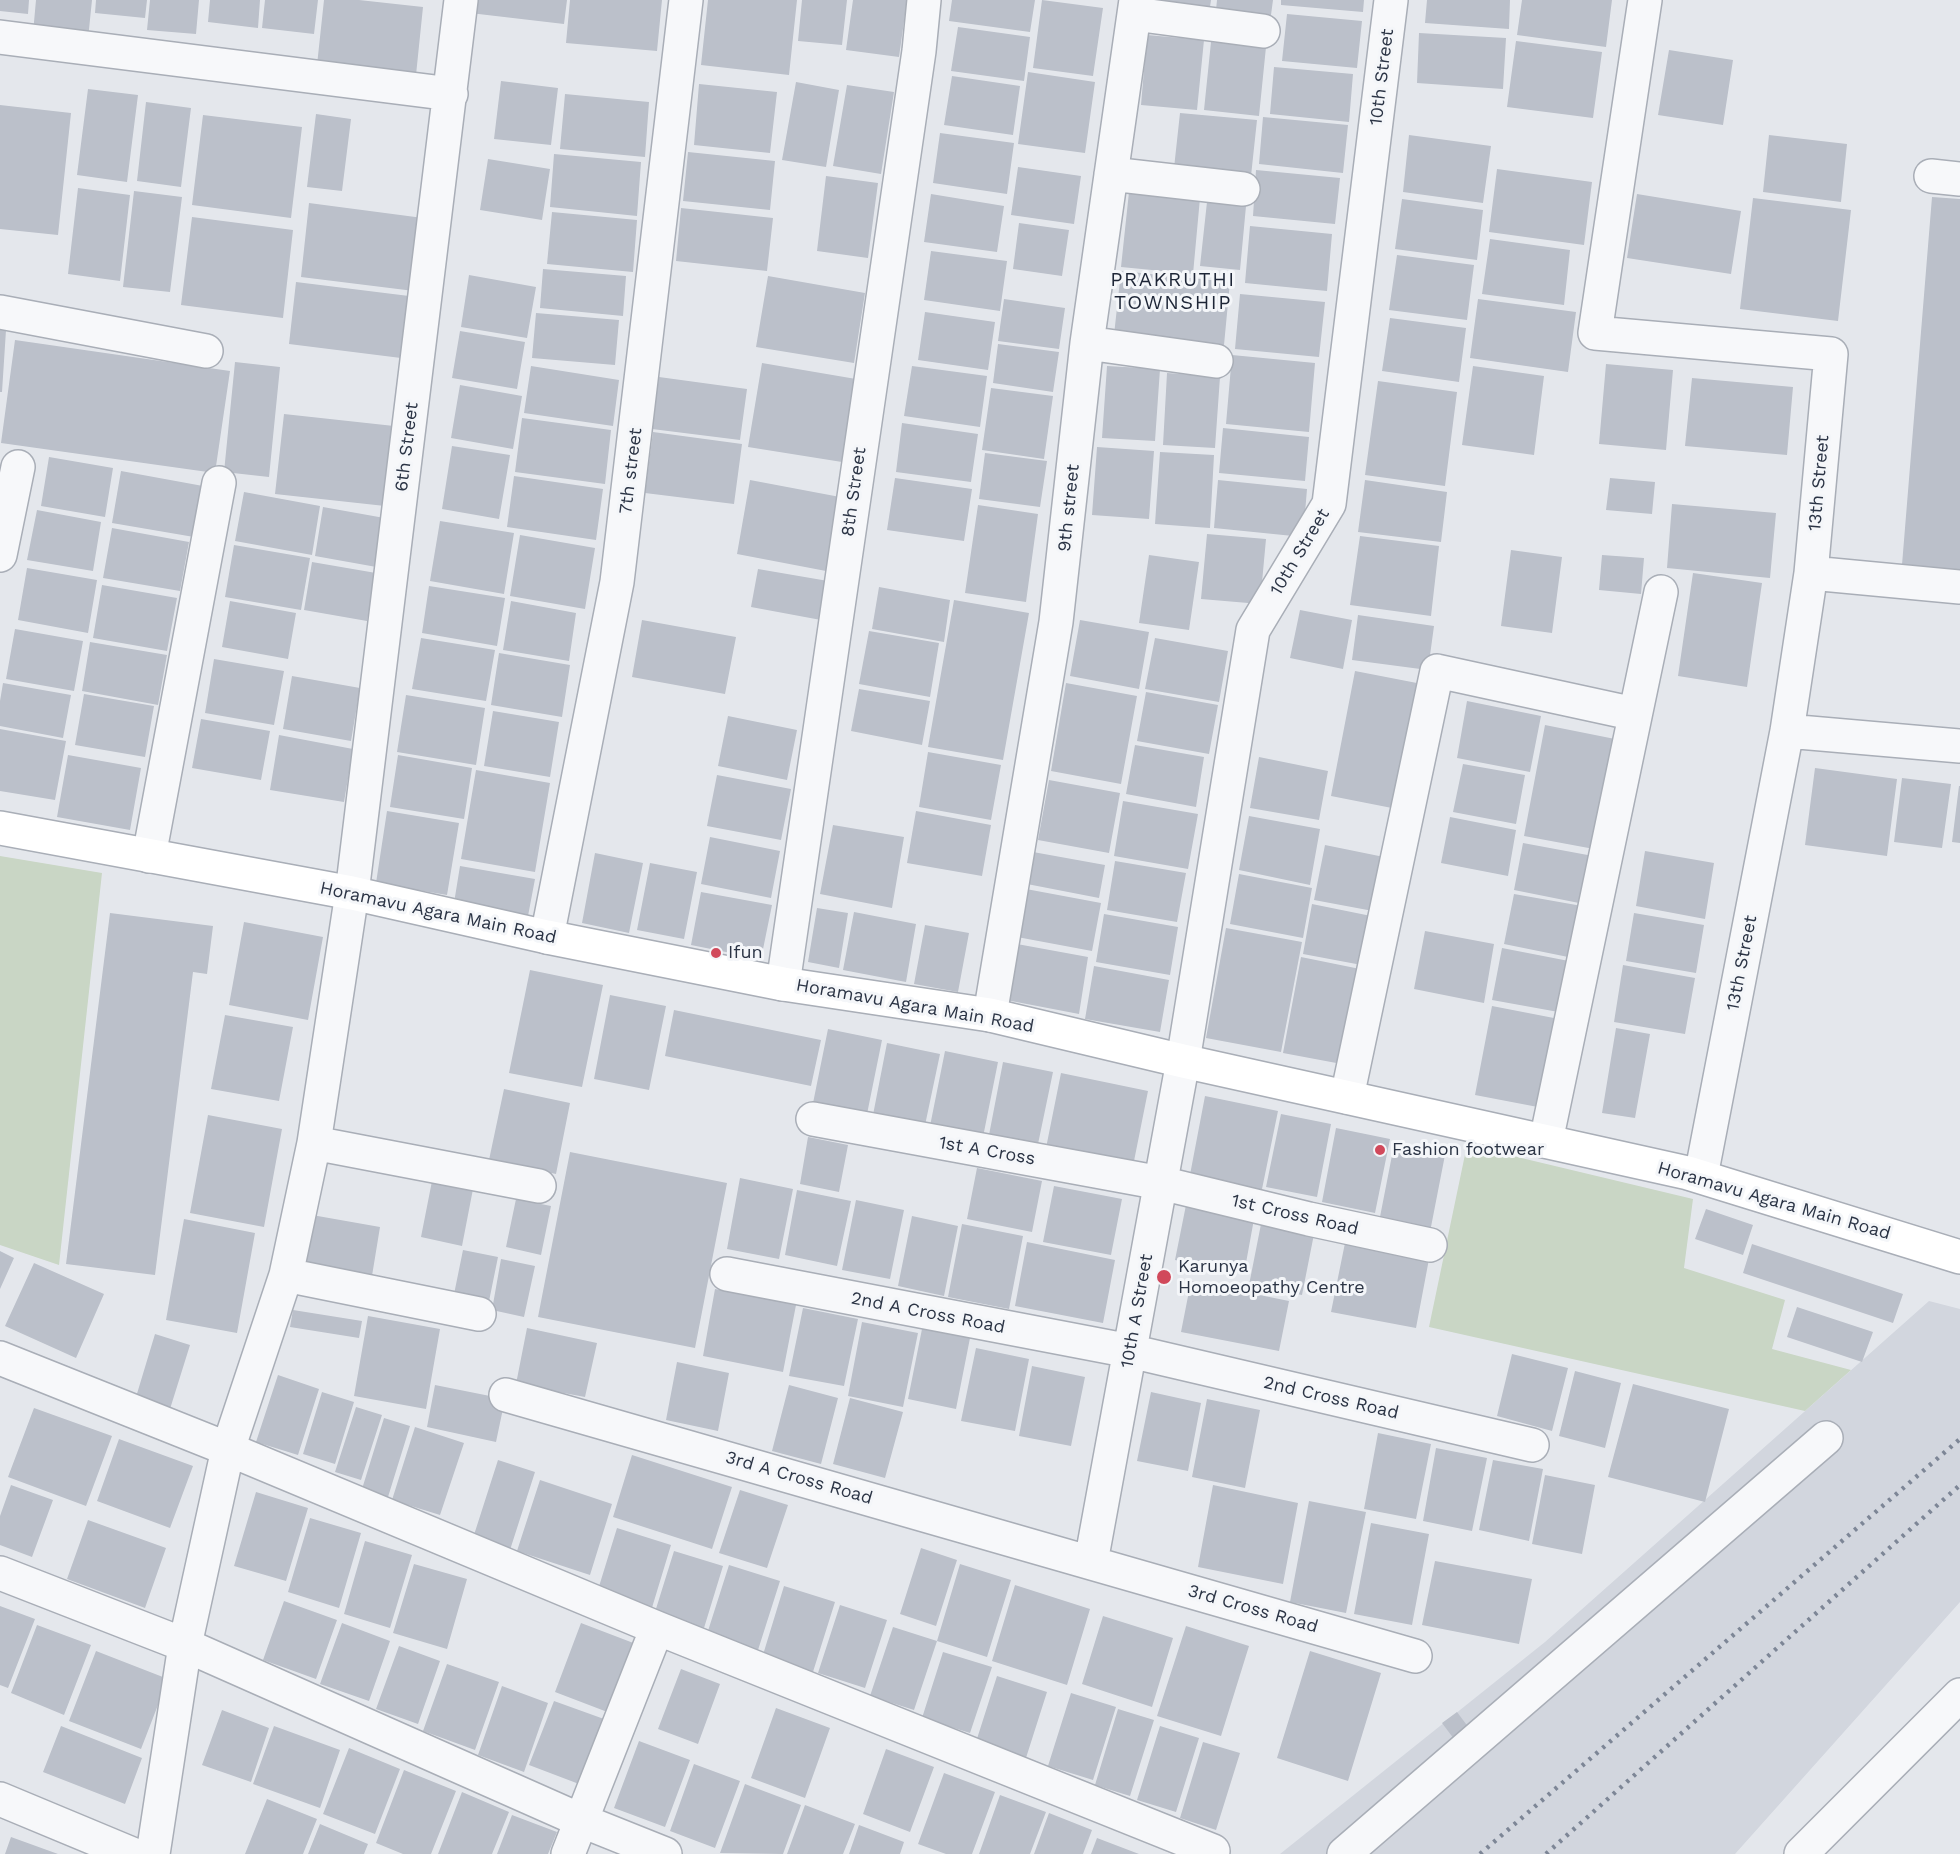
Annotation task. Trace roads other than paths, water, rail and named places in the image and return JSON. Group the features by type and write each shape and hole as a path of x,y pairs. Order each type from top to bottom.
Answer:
{"street":[{"name":"6th Street","path":"153,1854 185,1645 228,1449 286,1275 314,1143 352,893 461,0"},
{"name":"7th street","path":"547,937 617,582 686,0"},
{"name":"8th Street","path":"783,984 917,62 924,0"},
{"name":"10th Street","path":"1183,1061 1253,630 1329,504 1391,0"},
{"name":"13th Street","path":"1645,0 1595,333 1831,354 1811,573 1787,731 1701,1176"},
{"path":"1135,7 1263,31"},
{"name":"9th street","path":"990,1015 1056,622 1087,344 1135,7"},
{"path":"0,37 451,94"},
{"path":"1111,174 1243,189"},
{"path":"0,312 206,351"},
{"path":"1087,344 1216,361"},
{"path":"0,555 18,467"},
{"path":"149,856 219,483"},
{"path":"1811,573 1960,587"},
{"path":"1546,1141 1661,592"},
{"path":"1347,1097 1437,671 1635,714"},
{"path":"1787,731 1960,746"},
{"name":"Horamavu Agara Main Road","path":"0,828 352,893 547,937 783,984 990,1015 1183,1061 1701,1176 1960,1257"},
{"name":"10th A Street","path":"1092,1562 1183,1061"},
{"name":"1st A Cross","path":"813,1119 1161,1183"},
{"path":"314,1143 539,1186"},
{"name":"1st Cross Road","path":"1161,1183 1309,1219 1430,1245"},
{"name":"2nd A Cross Road","path":"727,1274 1130,1351"},
{"path":"286,1275 479,1314"},
{"name":"2nd Cross Road","path":"1130,1351 1532,1445"},
{"path":"0,1358 228,1449 657,1628 1213,1851"},
{"name":"3rd A Cross Road","path":"506,1395 1092,1562"},
{"path":"1344,1854 1826,1438"},
{"name":"3rd Cross Road","path":"1092,1562 1415,1656"},
{"path":"0,1573 185,1645 580,1820 665,1854"},
{"path":"568,1854 657,1628"},
{"path":"1801,1854 1960,1695"},
{"path":"0,1799 132,1854"}],"railway":[{"path":"1480,1854 1960,1439"},
{"path":"1546,1854 1960,1485"}],"place":[{"name":"Ifun","path":"716,953"},
{"name":"Fashion footwear","path":"1380,1150"},
{"name":"Karunya Homoeopathy Centre","path":"1164,1277"}],"district":[{"name":"PRAKRUTHI TOWNSHIP","path":"1173,292"}]}
